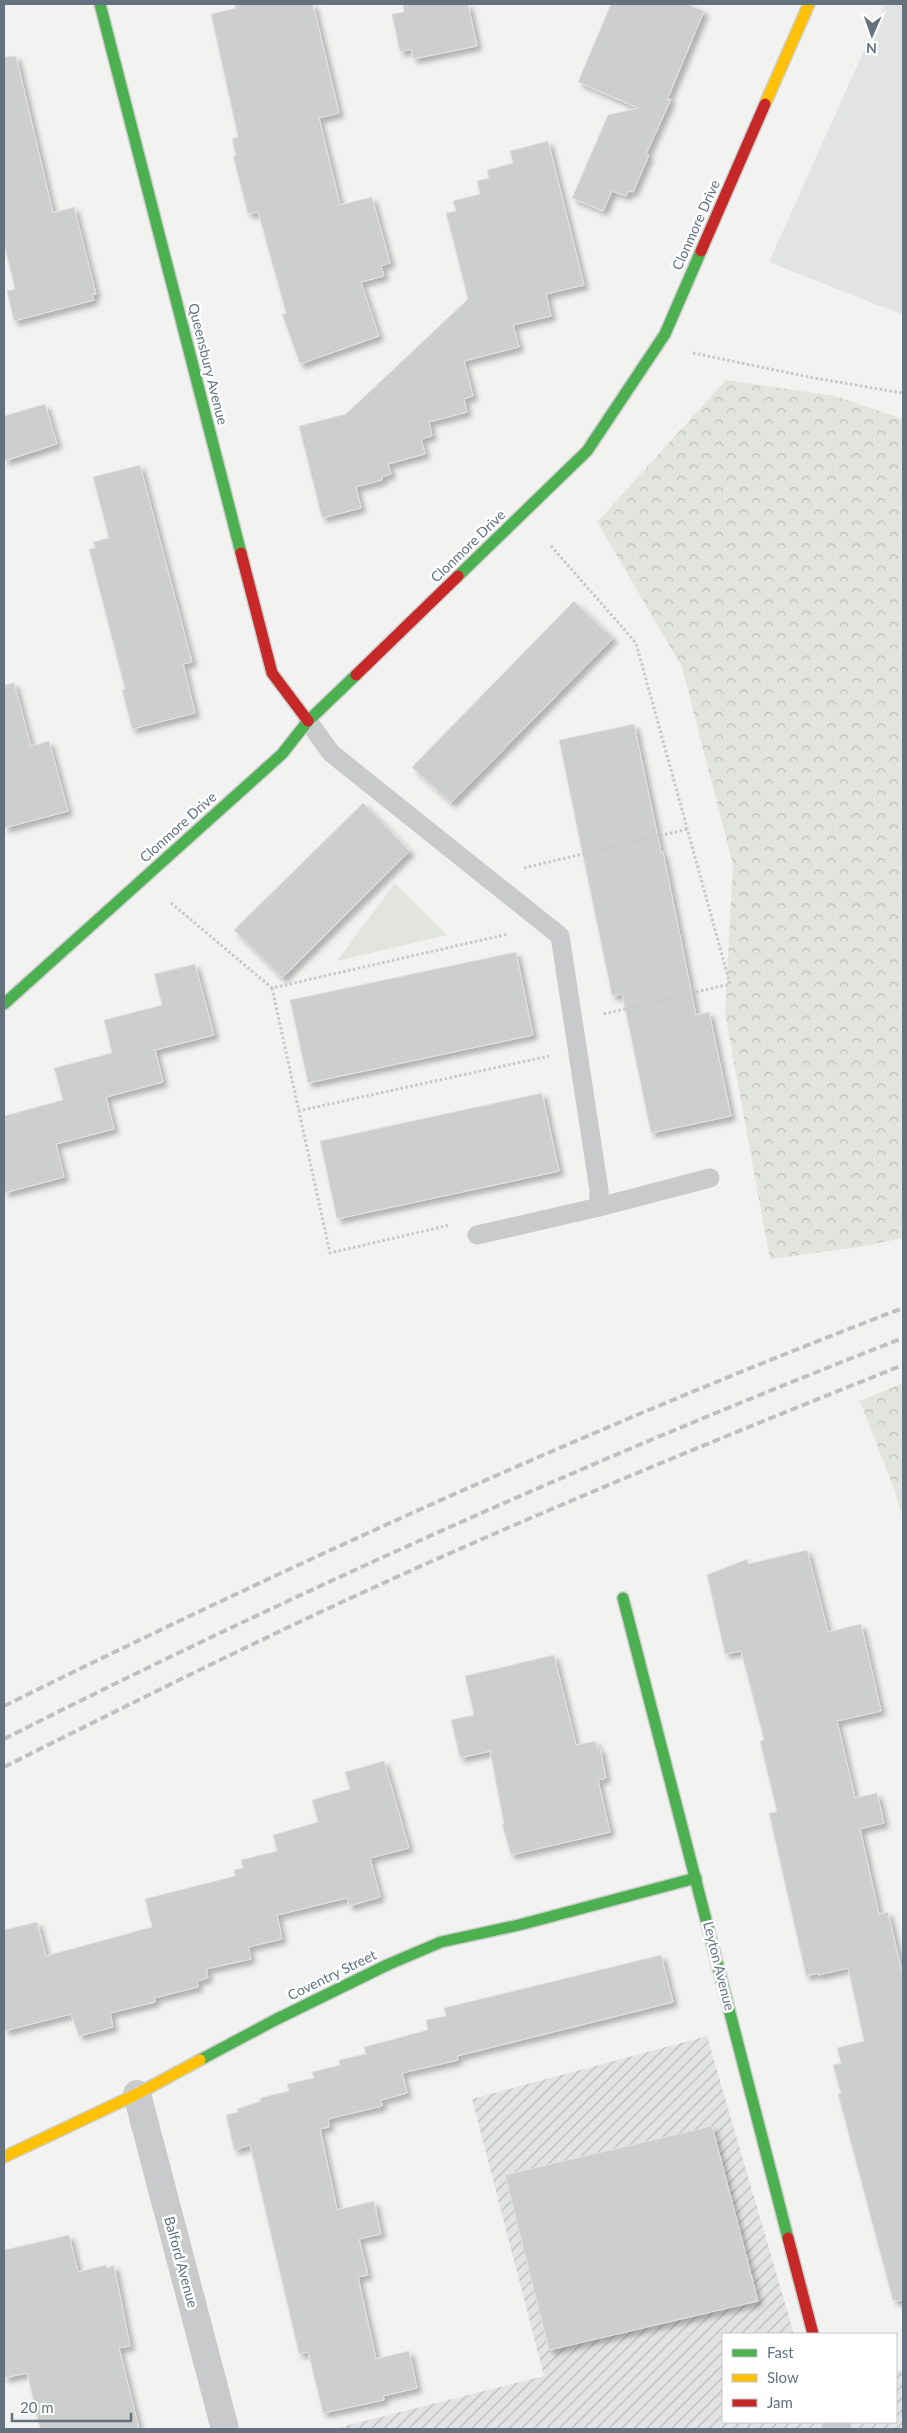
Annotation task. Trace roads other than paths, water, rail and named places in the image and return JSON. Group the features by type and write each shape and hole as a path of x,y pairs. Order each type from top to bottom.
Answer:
{"street":[{"name":"Queensbury Avenue","path":"100,4 272,673 308,722"},
{"name":"Clonmore Drive","path":"4,1004 282,754 308,722 587,451 665,334 809,4"},
{"name":"Leyton Avenue","path":"623,1598 813,2333"},
{"name":"Coventry Street","path":"4,2157 138,2094 275,2020 387,1965 441,1942 518,1926 696,1878"},
{"name":"Balford Avenue","path":"138,2094 225,2429"}],"lane":[{"path":"308,722 331,752 560,936 600,1207"},
{"path":"477,1235 600,1207 710,1178"}],"railway":[{"path":"4,1706 225,1599 449,1496 675,1399 903,1308"},
{"path":"4,1739 114,1684 337,1578 561,1478 789,1383 903,1338"},
{"path":"4,1767 257,1642 411,1570 621,1480 903,1365"}]}
